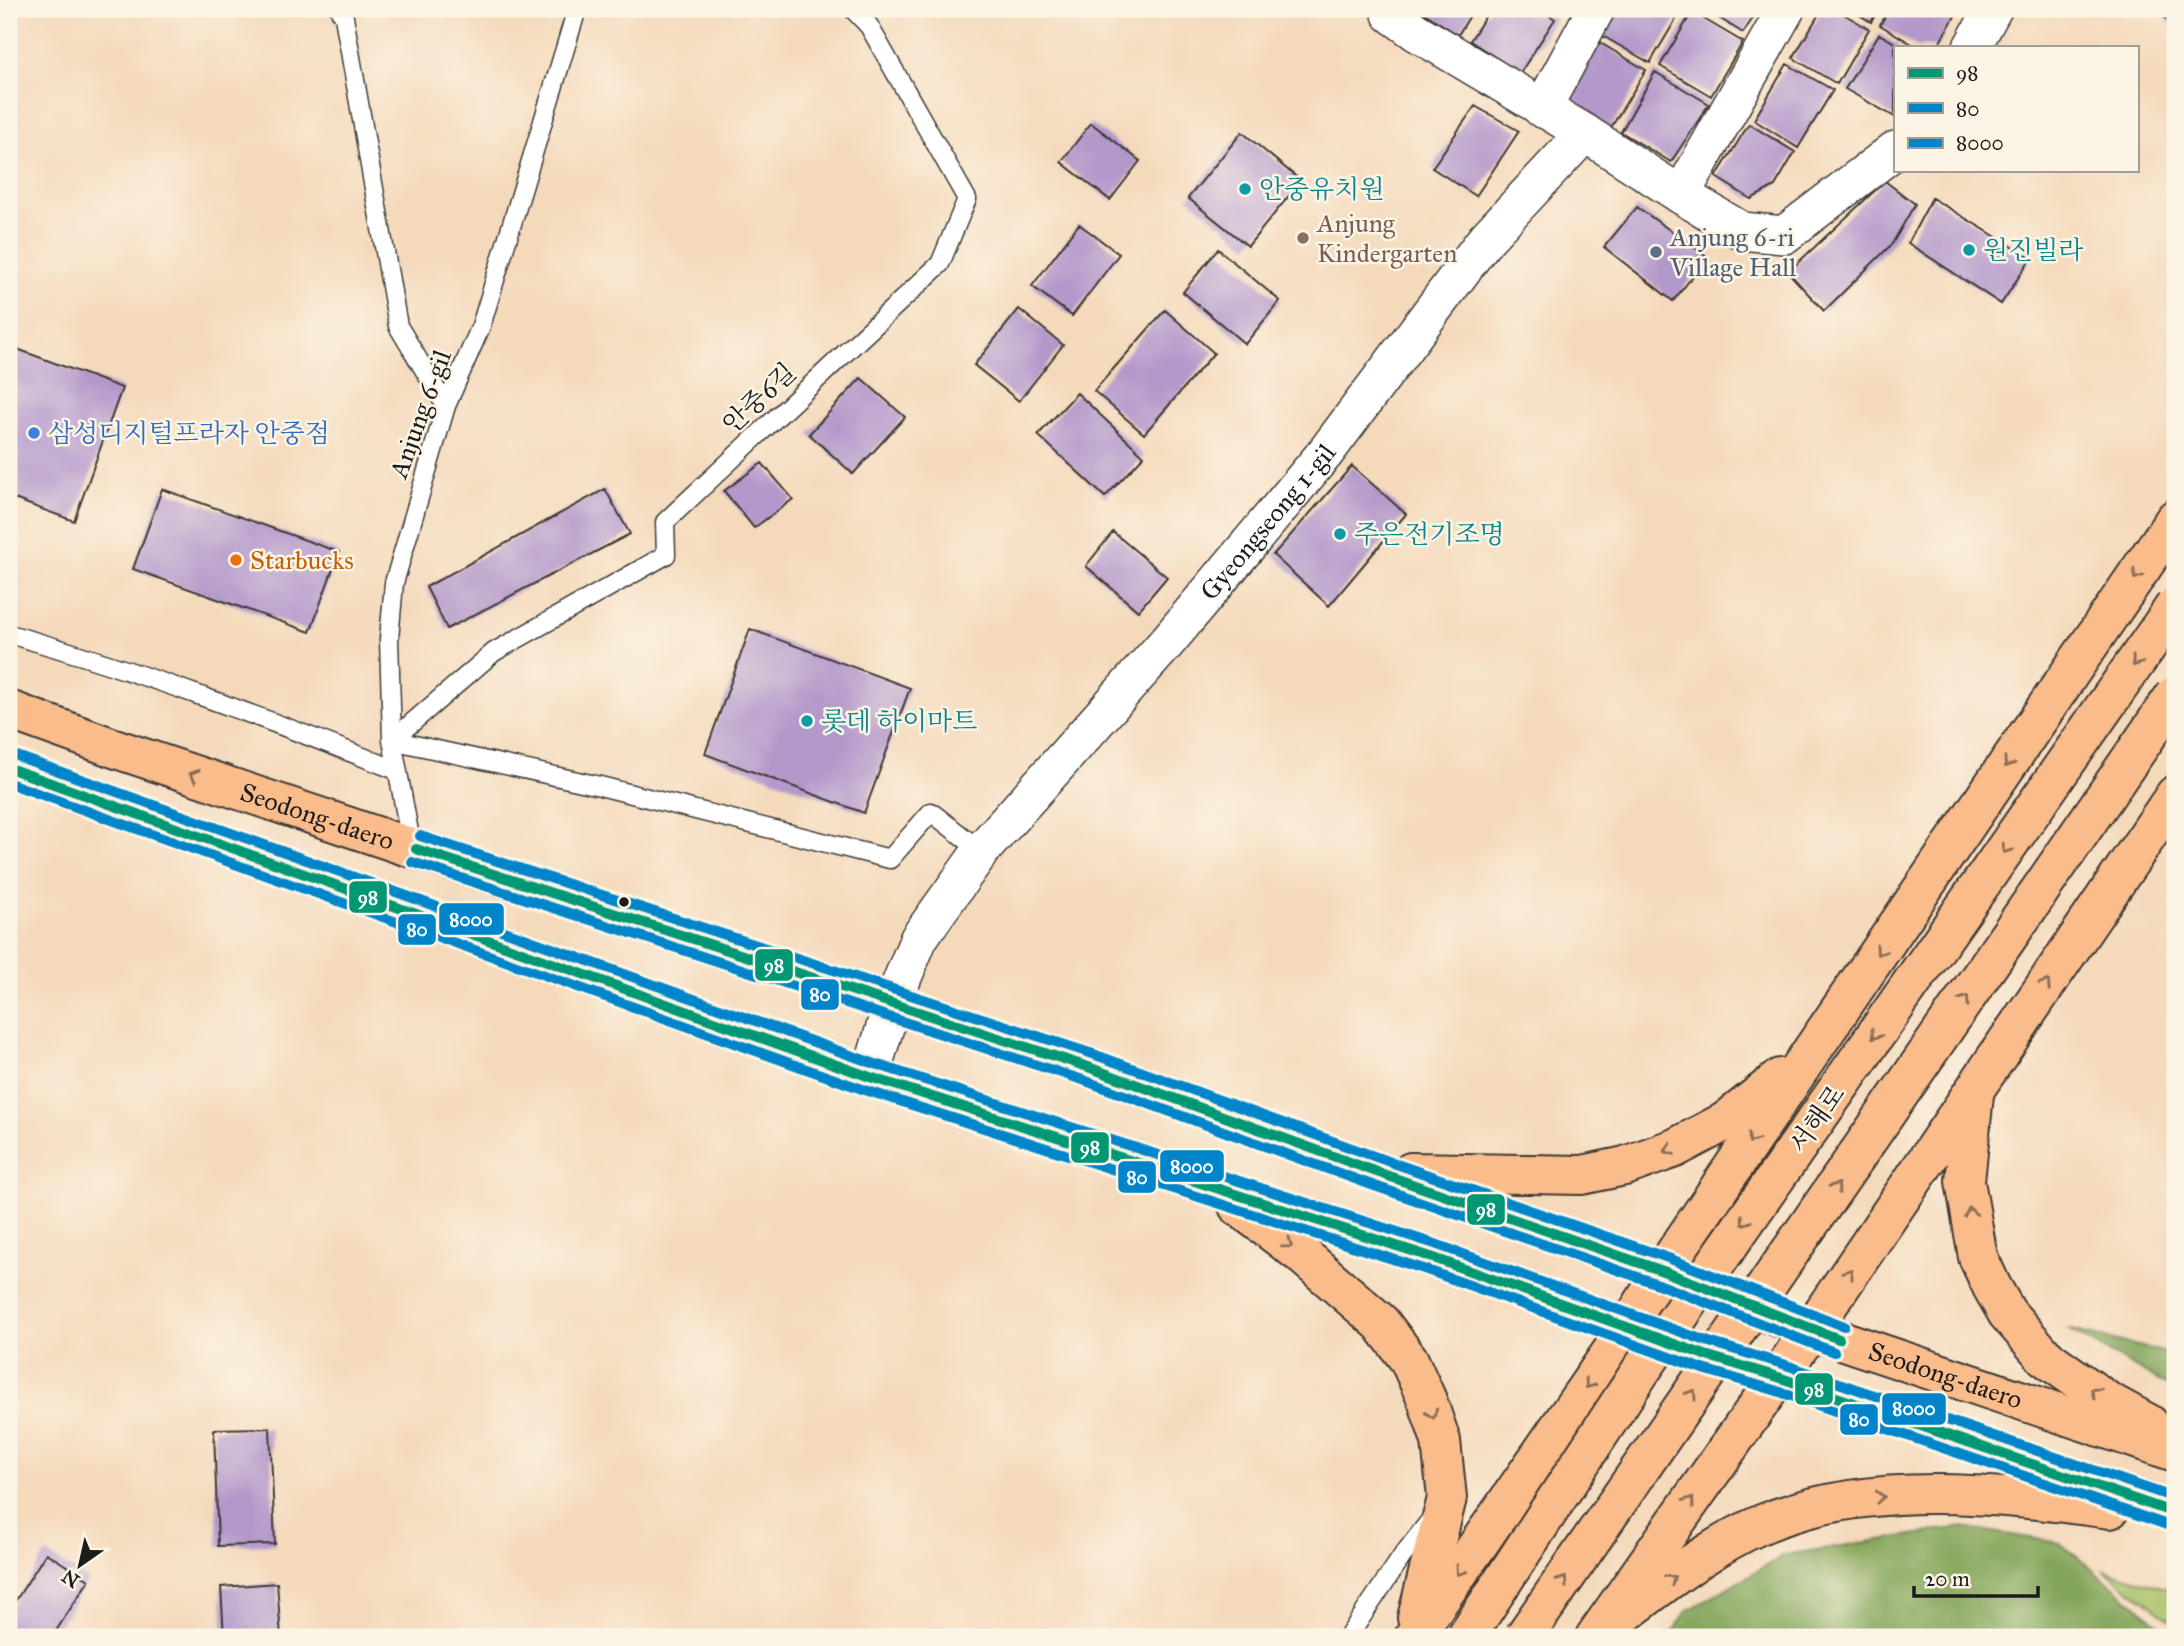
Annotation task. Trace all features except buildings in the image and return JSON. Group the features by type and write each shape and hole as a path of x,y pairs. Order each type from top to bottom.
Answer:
{"main road":[{"path":"1413,1637 1628,1328 1663,1271 1807,1058 2175,519"},
{"name":"서해로","path":"1466,1637 1640,1372 2175,606"},
{"name":"서해로","path":"1524,1637 2175,695"},
{"name":"Seodong-daero","path":"9,710 412,848 1088,1067 1374,1171 1663,1271 1811,1330 2175,1452"},
{"path":"9,768 870,1077 1431,1257 1628,1328 1778,1377 2175,1515"},
{"path":"1596,1636 1811,1330 2175,794"},
{"path":"1374,1171 1582,1175 1625,1166 1675,1148 1726,1121 1807,1058"},
{"path":"1974,1090 1965,1181 1978,1257 2007,1313 2045,1357 2107,1401 2175,1438"},
{"path":"1214,1188 1301,1254 1381,1323 1409,1360 1427,1400 1441,1441 1447,1499 1413,1637"},
{"path":"1596,1636 1713,1550 1763,1524 1853,1500 1930,1494 2012,1496 2175,1515"}],"street":[{"path":"1393,9 1391,14 1416,32 1742,231 1784,234 1894,151"},
{"path":"1542,109 1597,9"},
{"path":"1681,194 1786,9"},
{"path":"1973,46 1993,9"},
{"name":"Gyeongseong 1-gil","path":"870,1077 892,1004 919,938 981,851 1168,641 1326,452 1485,240 1585,134"}],"lane":[{"path":"339,9 344,17 398,326 446,406"},
{"name":"Anjung 6-gil","path":"412,848 392,740 389,639 394,583 446,406 481,326 577,9"},
{"name":"안중6길","path":"392,740 494,652 666,555 665,522 940,264 967,199 869,26 853,9"},
{"path":"9,634 87,657 304,733 396,770"},
{"path":"392,740 600,786 890,859 931,812 981,851"},
{"path":"1348,1637 1403,1555 1447,1499"}],"green space":[{"path":"2068,1329 2175,1355 2175,1390"},
{"path":"1963,1527 2060,1543 2175,1637 1670,1637 1687,1611 1785,1555"},
{"path":"2104,1570 2175,1591 2175,1624"}],"transit line":[{"name":"8000","path":"14,755 875,1064 1435,1244 1709,1342 1783,1364 2175,1498"},
{"name":"98","path":"9,768 870,1077 1431,1257 1705,1355 1778,1377 2175,1513"},
{"name":"80","path":"9,783 865,1090 1427,1270 1700,1368 1774,1390 2170,1526"},
{"name":"8000","path":"420,836 1093,1054 1379,1158 1668,1258 1844,1326"},
{"name":"98","path":"416,849 1088,1067 1374,1171 1663,1271 1839,1339"},
{"name":"80","path":"412,862 1083,1080 1369,1184 1658,1284 1834,1352"}],"place":[{"name":"안중유치원","path":"1245,189"},
{"name":"Anjung Kindergarten","path":"1303,238"},
{"name":"원진빌라","path":"1969,250"},
{"name":"Anjung 6-ri Village Hall","path":"1656,252"},
{"name":"삼성디지털프라자 안중점","path":"34,433"},
{"name":"주은전기조명","path":"1340,534"},
{"name":"Starbucks","path":"236,560"},
{"name":"롯데 하이마트","path":"807,721"}]}
